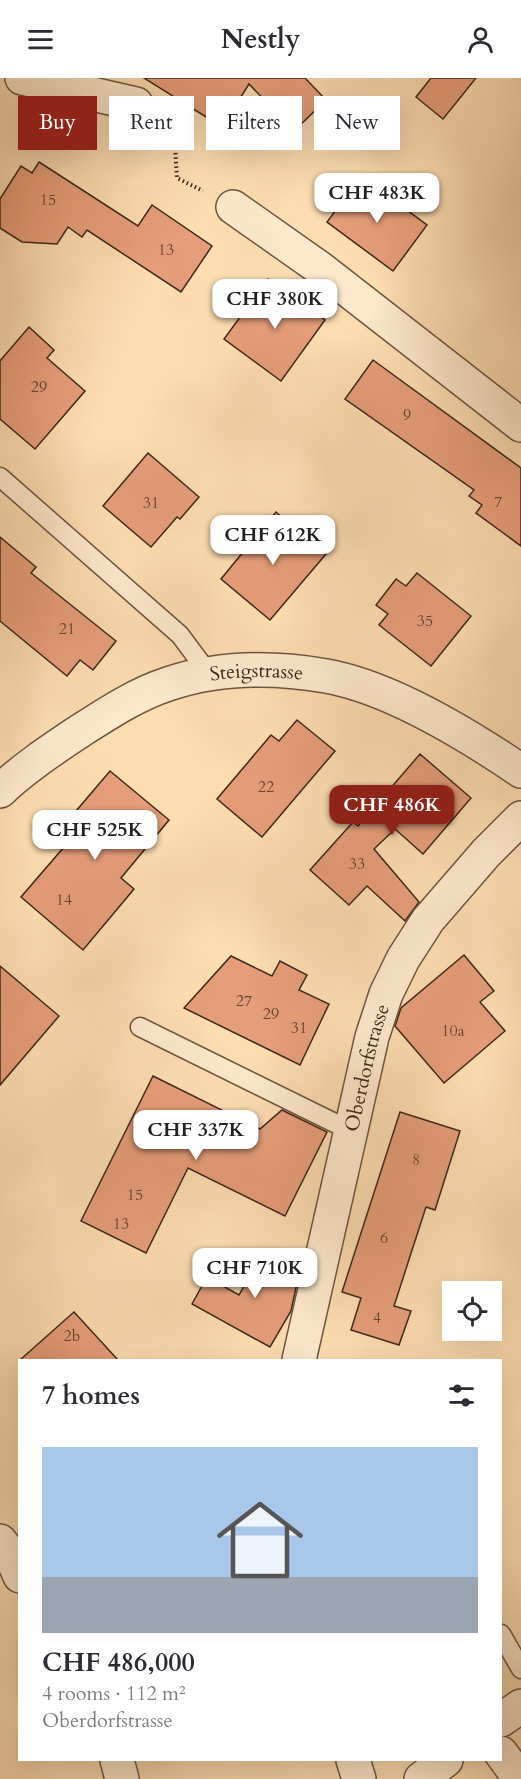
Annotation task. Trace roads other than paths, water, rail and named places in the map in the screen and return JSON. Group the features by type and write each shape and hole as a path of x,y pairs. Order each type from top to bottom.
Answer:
{"street":[{"path":"22,78 109,98"},
{"path":"233,207 321,269 521,425"},
{"name":"Steigstrasse","path":"0,790 55,748 115,708 168,684 209,674 251,670 327,676 367,688 446,724 521,771"},
{"name":"Oberdorfstrasse","path":"299,1359 372,1037 386,994 403,958 428,920 486,853 521,818"},
{"path":"502,1718 521,1706"},
{"path":"502,1754 520,1779"},
{"path":"117,1761 122,1779"},
{"path":"353,1761 359,1779"},
{"path":"421,1779 445,1761"}],"lane":[{"path":"0,477 180,635 209,674"},
{"path":"140,1027 351,1131"},
{"path":"502,1636 521,1669"}]}
